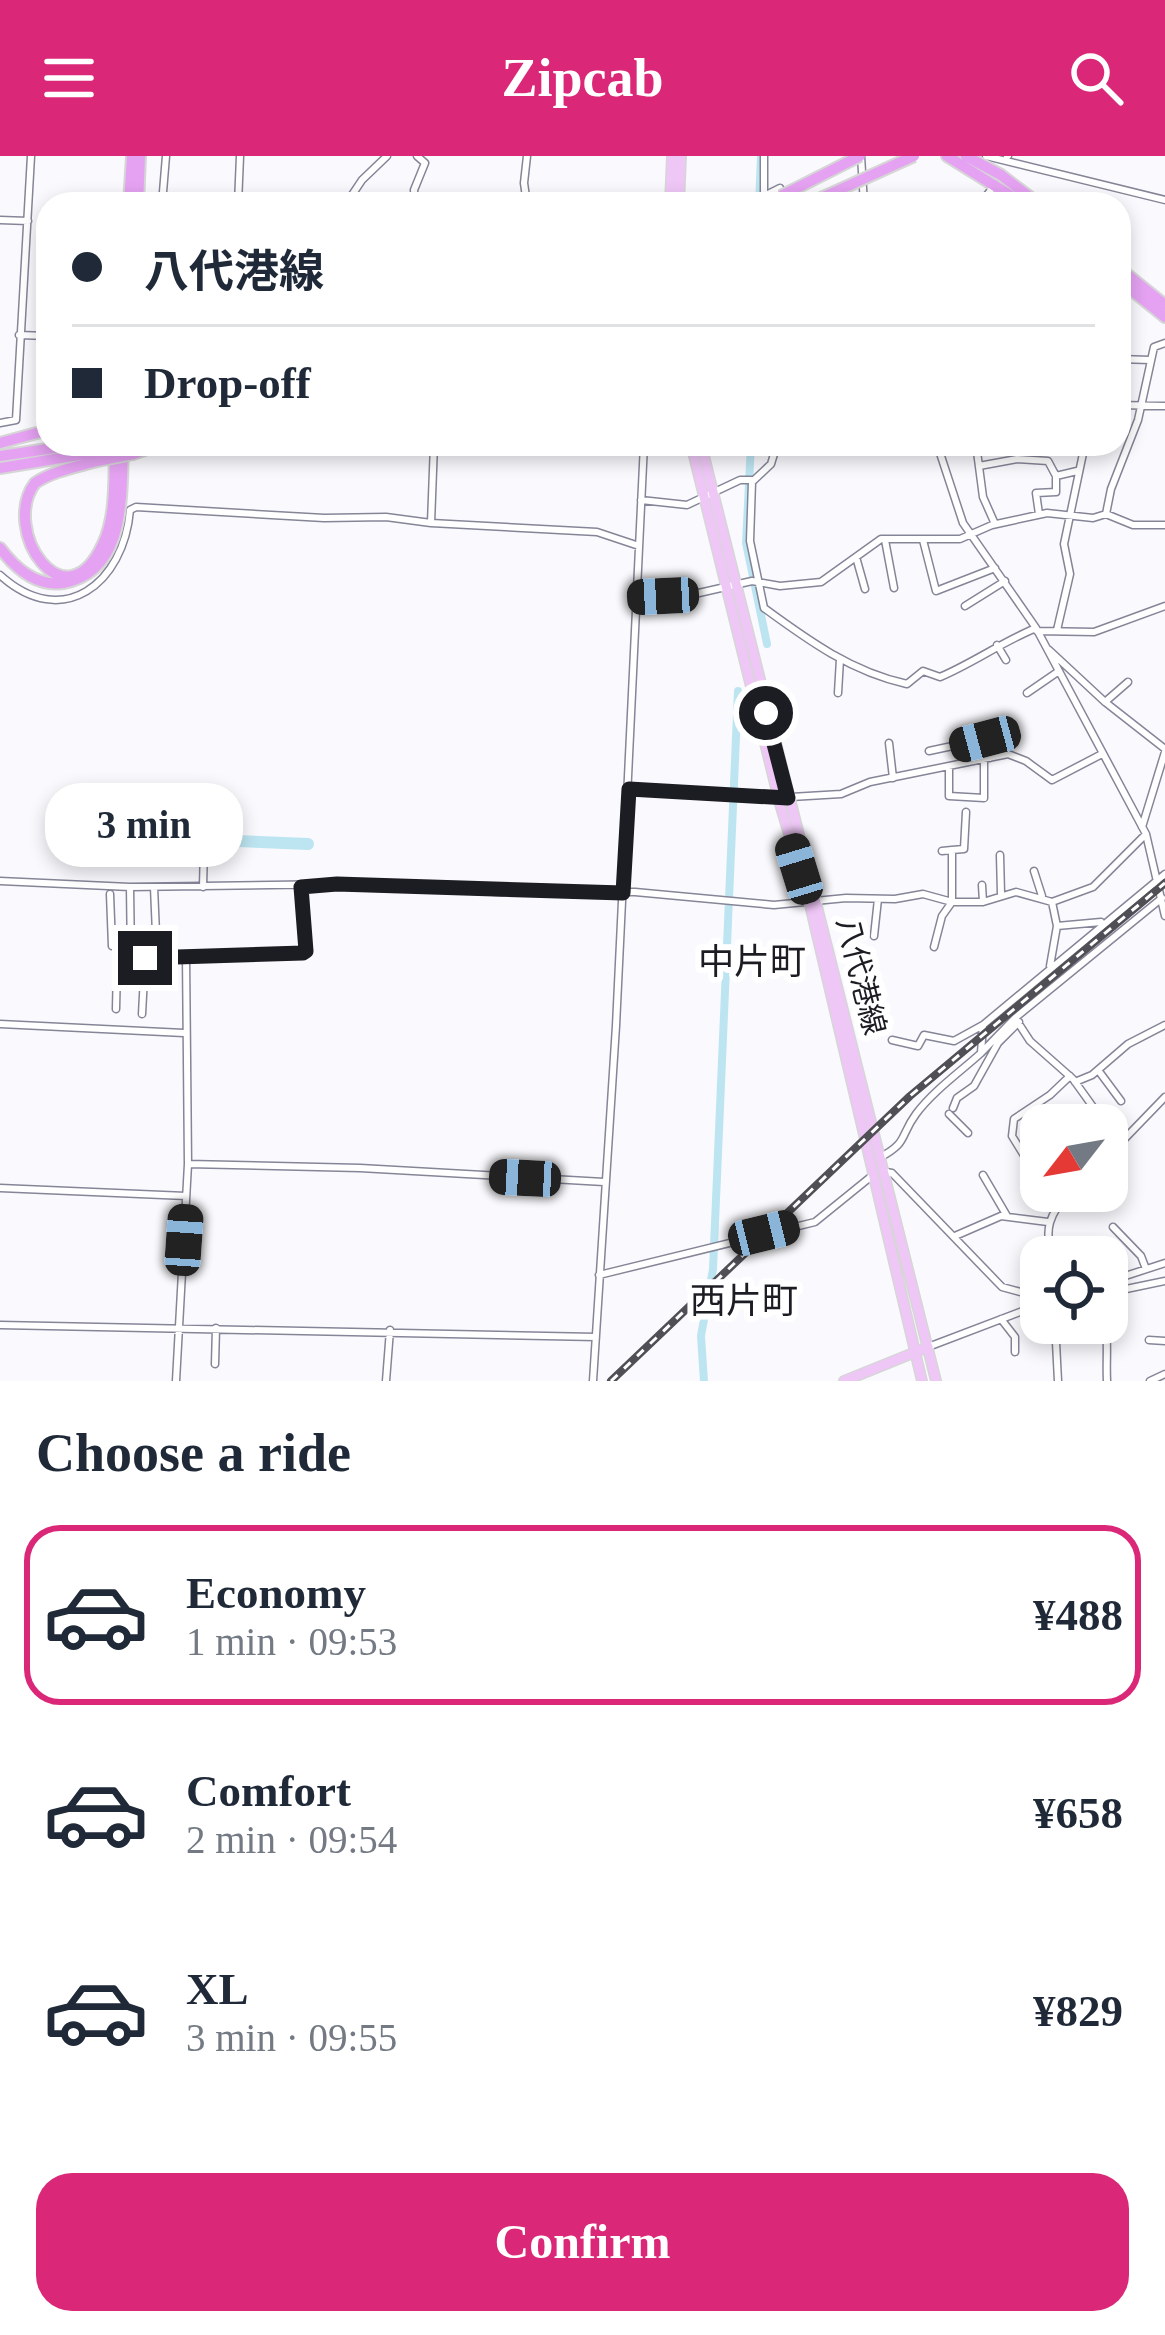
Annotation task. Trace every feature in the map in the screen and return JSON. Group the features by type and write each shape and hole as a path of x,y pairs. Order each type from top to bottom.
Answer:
{"highway":[{"path":"134,192 139,178 135,156"},
{"path":"132,192 135,156"},
{"path":"794,192 846,156"},
{"path":"797,192 861,156"},
{"path":"830,192 901,156"},
{"path":"834,192 914,156"},
{"path":"947,156 1005,192"},
{"path":"966,156 1023,192"},
{"path":"1131,278 1165,305"},
{"path":"1131,290 1165,317"},
{"path":"0,443 36,433"},
{"path":"0,456 36,451"},
{"path":"12,511 35,482 100,456"},
{"path":"5,544 29,566 50,576 72,574 95,559 111,520 127,456"},
{"path":"0,468 97,457"}],"main road":[{"path":"675,192 677,156"},
{"name":"八代港線","path":"696,456 936,1381"},
{"name":"八代港線","path":"703,456 708,495"},
{"name":"八代港線","path":"878,1167 922,1381"},
{"path":"844,1381 928,1347"}],"street":[{"path":"0,423 16,420 31,156"},
{"path":"163,192 166,156"},
{"path":"239,192 241,156"},
{"path":"354,192 387,156"},
{"path":"415,192 425,163 417,156"},
{"path":"525,192 527,156"},
{"path":"764,156 764,192"},
{"path":"861,156 863,192"},
{"path":"986,156 1165,200"},
{"path":"0,220 28,221"},
{"path":"19,335 36,336"},
{"path":"1131,435 1154,347 1165,343"},
{"path":"1131,359 1150,360"},
{"path":"1131,405 1165,406"},
{"path":"431,524 434,456"},
{"path":"593,1381 629,789 643,456"},
{"path":"773,456 755,480 750,541 764,608 840,659 908,684 923,671 940,677 997,645 1037,630 1094,632 1165,606"},
{"path":"940,456 954,504 970,535 1037,630 1144,831 1161,877 1165,916"},
{"path":"978,456 983,497 995,524"},
{"path":"1057,631 1070,574 1064,544 1081,456"},
{"path":"1106,514 1123,456"},
{"path":"979,466 1017,459 1051,464 1056,492 1036,494 1039,514"},
{"path":"1056,476 1077,471"},
{"path":"641,500 687,506 740,480 755,480"},
{"path":"0,575 16,589 38,598 69,598 86,592 118,562 130,511 136,507 597,532 639,546"},
{"path":"636,597 821,581 868,544 885,538 960,539 995,524 1039,514 1093,518 1106,514 1133,525 1165,525"},
{"path":"885,538 894,588"},
{"path":"923,540 936,591 995,568"},
{"path":"856,557 865,590"},
{"path":"964,607 1005,581"},
{"path":"1044,644 1165,750 1144,831 1093,887 1052,902"},
{"path":"997,645 1006,660"},
{"path":"838,693 840,659"},
{"path":"1027,693 1059,671"},
{"path":"1105,702 1128,682"},
{"path":"929,751 985,739 984,797 949,796 949,767"},
{"path":"889,743 893,778"},
{"path":"629,789 783,797 841,794 893,778 1014,754 1052,780 1102,754"},
{"path":"942,850 964,849 966,812"},
{"path":"203,886 204,846"},
{"path":"934,947 942,916 952,902 952,850"},
{"path":"1000,855 1001,894"},
{"path":"1034,871 1042,896"},
{"path":"892,1040 918,1046 924,1035 954,1041 983,1025 1161,877"},
{"path":"0,881 130,887 337,884 623,893 736,904 923,894 952,902 983,902 1016,892 1052,902 1057,926 1050,966"},
{"path":"982,885 983,902"},
{"path":"130,887 131,958"},
{"path":"154,887 157,957"},
{"path":"116,1009 117,966 131,958 303,953 301,887"},
{"path":"110,894 112,946"},
{"path":"874,936 878,899"},
{"path":"599,1275 815,1222 896,1149 913,1117 981,1053 1164,901"},
{"path":"111,922 130,921"},
{"path":"1057,926 1105,921"},
{"path":"176,1381 188,1164 187,956"},
{"path":"142,1014 145,958"},
{"path":"1017,1020 1030,1041 1072,1079 1090,1104"},
{"path":"968,1133 951,1111 957,1098 974,1086 1017,1020"},
{"path":"0,1024 184,1033"},
{"path":"981,1053 983,1025"},
{"path":"1036,1104 1165,1025"},
{"path":"1098,1070 1120,1102"},
{"path":"1128,1137 1165,1097"},
{"path":"1020,1114 1013,1119 1012,1136 1020,1149"},
{"path":"188,1164 605,1182"},
{"path":"878,1167 892,1173 1002,1288 1020,1292"},
{"path":"982,1175 1006,1216"},
{"path":"0,1187 186,1196"},
{"path":"1048,1236 1048,1222 1055,1212"},
{"path":"955,1236 1006,1216 1048,1222"},
{"path":"1113,1227 1131,1243 1146,1269"},
{"path":"1128,1275 1161,1264 1162,1282 1128,1289"},
{"path":"928,1347 1020,1311"},
{"path":"1001,1318 1015,1337 1016,1352"},
{"path":"0,1324 596,1337"},
{"path":"215,1364 216,1328"},
{"path":"386,1381 391,1330"},
{"path":"1149,1340 1165,1341"},
{"path":"1056,1344 1058,1381"},
{"path":"1107,1381 1109,1344"},
{"path":"1150,1381 1165,1374"}],"waterway":[{"path":"760,192 761,157"},
{"path":"750,456 746,543 767,644"},
{"path":"704,1381 701,1336 713,1269 738,691"},
{"path":"212,840 308,844"}],"railway":[{"path":"611,1381 910,1096 1165,883"}],"district":[{"name":"中片町","path":"752,961"},
{"name":"西片町","path":"744,1300"}],"route":[{"path":"145,958 303,953 301,887 337,884 623,893 629,789 788,798 766,713"}]}
